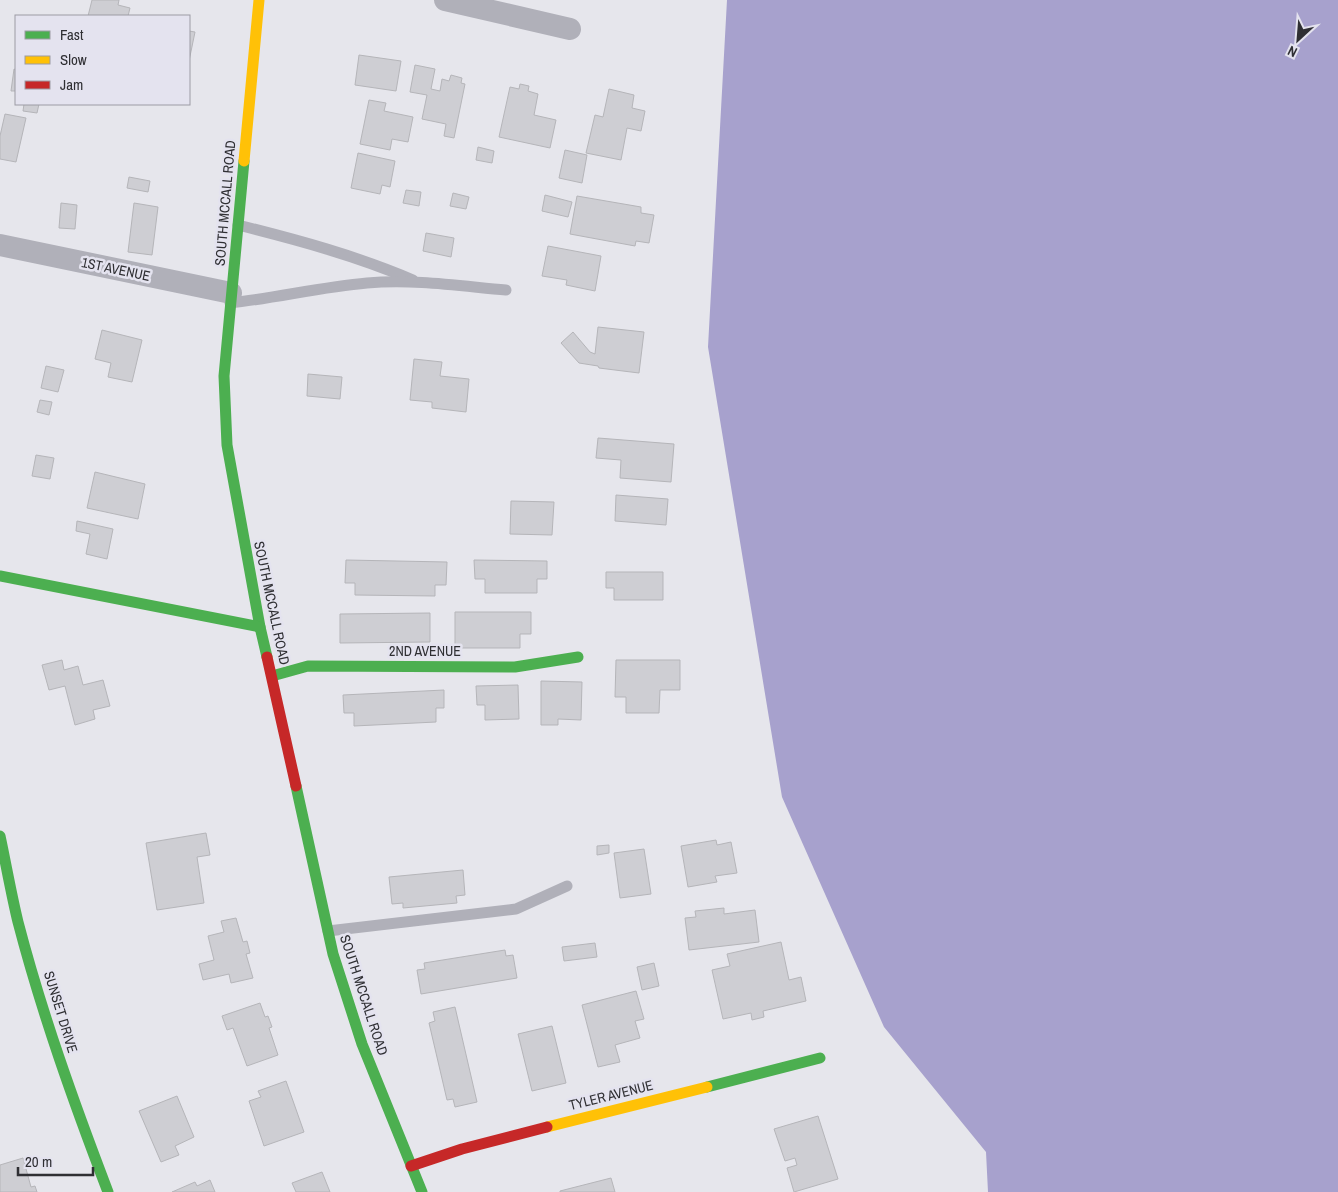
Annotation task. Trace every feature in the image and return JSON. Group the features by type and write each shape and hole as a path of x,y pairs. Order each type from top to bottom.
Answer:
{"street":[{"name":"SOUTH MCCALL ROAD","path":"259,0 224,376 227,445 260,627 333,954 362,1044 422,1192"},
{"path":"445,0 570,29"},
{"name":"1ST AVENUE","path":"0,245 231,298"},
{"path":"0,576 260,627"},
{"name":"2ND AVENUE","path":"272,676 308,666 515,667 578,657"},
{"name":"SUNSET DRIVE","path":"0,836 18,921 49,1028 78,1114 108,1192"},
{"name":"TYLER AVENUE","path":"411,1166 462,1149 820,1058"}],"lane":[{"path":"238,225 295,239 390,270 417,282"},
{"path":"231,298 264,300 305,291 368,283 417,282 506,290"},
{"path":"328,931 516,909 567,886"}],"shaded area":[{"path":"727,0 1338,0 1338,1192 988,1192 986,1152 884,1027 782,797 708,347"}],"building":[{"path":"92,0 119,0 118,5 130,8 128,15 88,15"},
{"path":"190,31 195,32 190,56"},
{"path":"359,55 401,61 396,91 355,85"},
{"path":"415,65 435,69 431,89 440,91 442,79 449,81 451,75 462,78 461,83 465,84 454,138 444,136 446,124 422,119 427,95 410,92"},
{"path":"14,69 15,91 11,91"},
{"path":"520,84 529,86 528,91 538,94 534,115 556,120 550,148 499,137 510,87 519,89"},
{"path":"609,89 634,95 632,108 645,111 641,131 627,128 621,160 586,153 595,115 603,117"},
{"path":"369,100 386,103 384,111 413,117 408,142 392,139 390,150 360,144"},
{"path":"24,105 39,105 37,113 23,111"},
{"path":"5,114 26,118 16,162 0,159 0,136"},
{"path":"478,147 494,151 492,163 476,160"},
{"path":"565,150 587,155 582,183 559,178"},
{"path":"358,153 395,161 390,187 382,185 380,194 351,188"},
{"path":"129,177 150,181 148,192 127,188"},
{"path":"406,190 421,192 419,206 403,203"},
{"path":"453,193 469,197 466,209 450,206"},
{"path":"545,195 572,202 568,217 542,211"},
{"path":"577,196 641,207 641,213 654,215 649,243 636,241 635,246 570,234"},
{"path":"61,203 77,205 75,229 59,228"},
{"path":"134,203 158,207 152,255 128,252"},
{"path":"426,233 454,238 451,257 423,251"},
{"path":"548,246 601,256 595,291 566,285 567,280 542,276"},
{"path":"598,327 644,332 639,373 599,368 598,366 579,363 561,343 573,332 590,352 595,354"},
{"path":"102,330 142,340 132,382 108,377 111,363 95,359"},
{"path":"414,359 442,362 440,376 469,379 466,412 432,408 432,402 410,400"},
{"path":"46,366 64,370 58,392 41,388"},
{"path":"308,374 342,377 340,399 307,396"},
{"path":"40,400 52,402 49,415 37,412"},
{"path":"598,438 674,444 671,482 620,478 621,460 596,458"},
{"path":"36,455 54,458 50,479 32,476"},
{"path":"95,472 145,484 138,519 87,508"},
{"path":"616,495 668,499 666,525 615,521"},
{"path":"511,501 554,502 552,535 510,534"},
{"path":"77,521 113,529 107,559 86,554 90,534 76,531"},
{"path":"346,560 447,562 446,585 435,585 435,596 355,595 355,583 345,583"},
{"path":"474,560 547,561 547,579 537,579 537,593 485,593 485,579 475,579"},
{"path":"606,572 663,572 663,600 614,600 614,588 606,588"},
{"path":"455,612 531,612 531,634 520,634 520,648 455,648"},
{"path":"430,613 430,642 340,643 340,614"},
{"path":"62,660 64,670 78,666 83,685 103,680 110,706 93,710 95,719 75,725 65,686 49,690 42,665"},
{"path":"616,660 680,660 680,690 660,690 659,713 626,713 626,697 615,697"},
{"path":"541,681 582,682 581,720 558,719 558,725 541,725"},
{"path":"518,685 519,719 485,720 485,705 477,705 476,686"},
{"path":"444,690 444,708 436,708 436,722 354,726 354,713 344,713 343,695"},
{"path":"206,833 210,855 197,857 204,903 157,910 146,843"},
{"path":"716,840 717,845 731,842 737,873 715,876 717,882 688,887 681,846"},
{"path":"609,845 609,853 597,855 597,846"},
{"path":"644,849 651,894 620,898 614,853"},
{"path":"463,870 465,895 456,896 457,903 403,908 403,903 392,904 389,877"},
{"path":"724,908 724,914 755,910 759,942 689,950 685,918 696,917 695,911"},
{"path":"236,918 243,942 247,941 250,953 246,954 253,978 231,983 229,974 203,980 199,964 214,960 208,936 224,932 221,921"},
{"path":"781,942 789,980 801,977 806,1001 763,1011 764,1017 752,1020 751,1013 723,1019 712,970 730,966 727,954"},
{"path":"595,943 597,957 564,961 562,947"},
{"path":"505,950 506,956 513,955 517,978 421,994 417,970 425,969 424,963"},
{"path":"654,963 659,986 642,990 637,967"},
{"path":"636,991 644,1019 635,1021 640,1038 615,1045 620,1062 598,1067 582,1005"},
{"path":"260,1003 265,1017 268,1016 272,1027 269,1028 278,1055 247,1066 233,1028 227,1030 222,1016"},
{"path":"455,1007 477,1102 455,1107 453,1099 447,1100 429,1023 435,1021 433,1012"},
{"path":"552,1026 566,1083 532,1091 518,1034"},
{"path":"286,1081 304,1132 264,1146 249,1101 261,1097 258,1091"},
{"path":"177,1096 194,1137 175,1146 179,1155 161,1162 139,1111"},
{"path":"818,1116 838,1179 794,1192 787,1168 797,1165 795,1158 785,1161 774,1129"},
{"path":"23,1158 31,1187 35,1186 37,1192 0,1192 0,1165"},
{"path":"322,1172 330,1192 296,1192 292,1183"},
{"path":"611,1178 615,1192 560,1192 560,1191"},
{"path":"210,1180 215,1192 172,1192 195,1182 197,1186"}],"traffic: fast":[{"path":"244,161 224,376 227,445 267,657"},
{"path":"0,576 260,627"},
{"path":"272,676 308,666 515,667 578,657"},
{"path":"296,786 333,954 362,1044 422,1192"},
{"path":"0,836 18,922 37,990 71,1092 108,1192"},
{"path":"707,1087 820,1058"}],"traffic: slow":[{"path":"244,161 259,0"},
{"path":"547,1127 707,1087"}],"traffic: jam":[{"path":"267,657 296,786"},
{"path":"411,1166 462,1149 547,1127"}]}
